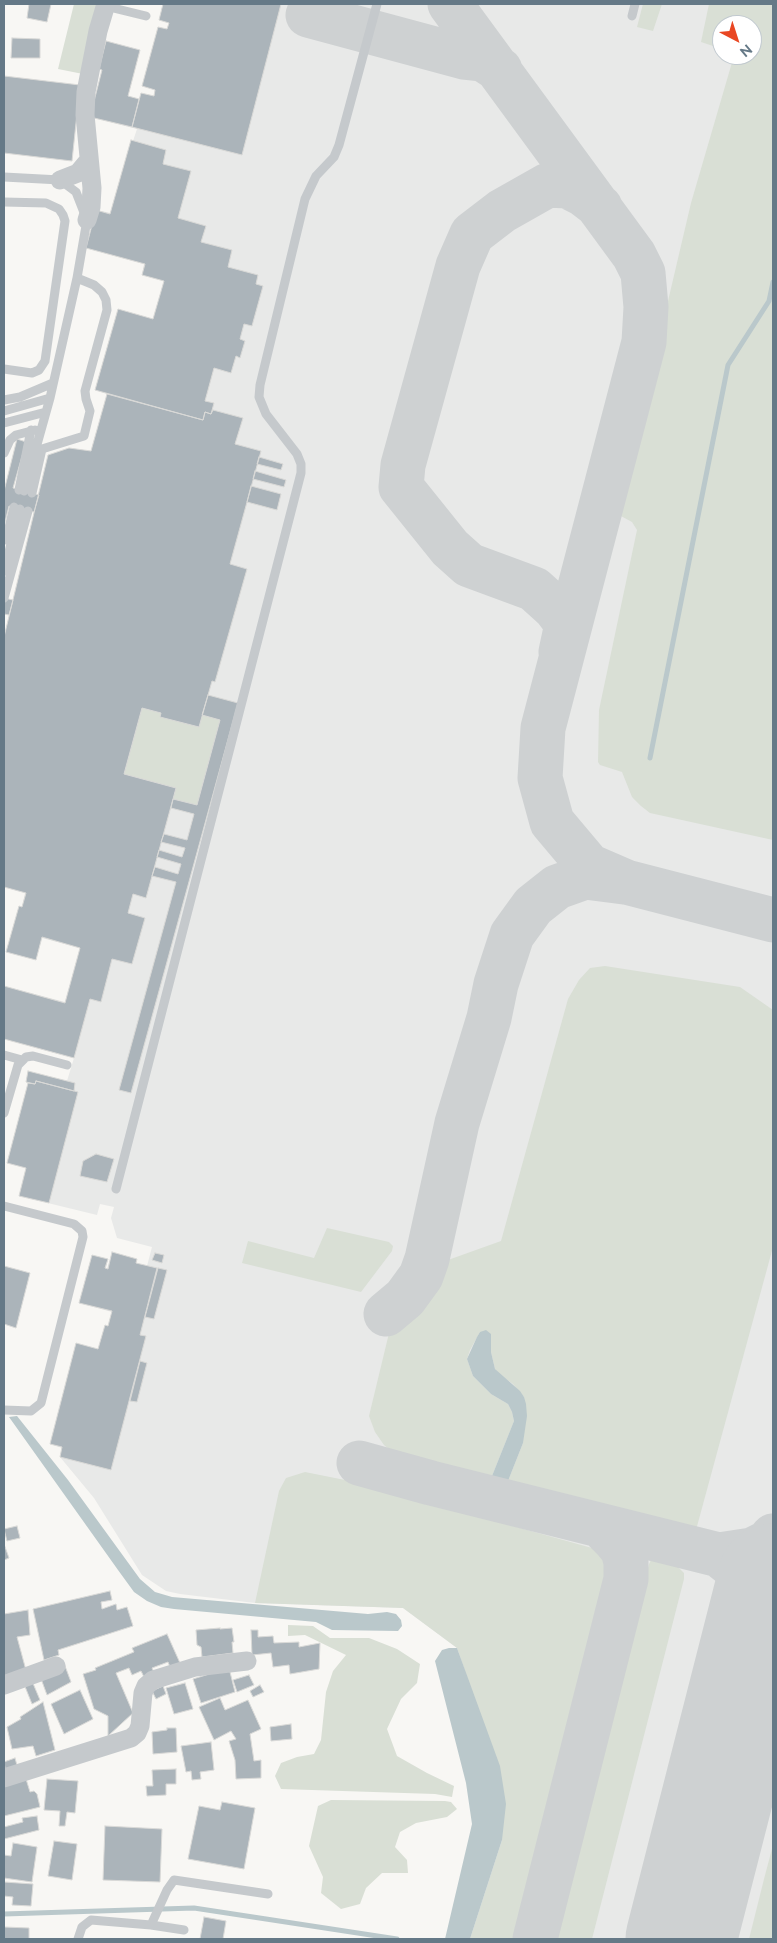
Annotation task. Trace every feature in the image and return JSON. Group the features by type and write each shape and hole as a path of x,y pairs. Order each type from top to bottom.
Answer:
{"street":[{"path":"88,220 92,188 85,115 86,92 98,31 106,5"},
{"path":"60,180 78,173 88,161"},
{"path":"4,1778 130,1738 137,1733 140,1726 143,1693 146,1686 153,1680 195,1667 247,1661"},
{"path":"4,1685 56,1666"}],"lane":[{"path":"116,1190 302,473 302,464 297,454 266,414 260,396 260,385 305,199 316,176 334,157 339,145 376,4"},
{"path":"632,16 635,4"},
{"path":"106,5 146,16"},
{"path":"4,176 60,180 76,192 88,220 50,398 25,491"},
{"path":"4,202 46,203 59,208 65,221 50,332 42,366 32,373 4,369"},
{"path":"25,491 42,450 84,436 90,412 85,390 107,310 106,300 102,292 94,285 77,278"},
{"path":"4,400 20,397 53,382"},
{"path":"4,411 50,398"},
{"path":"4,424 46,412"},
{"path":"25,491 31,430"},
{"path":"4,453 10,440 16,435 31,430 40,430"},
{"path":"4,548 20,509"},
{"path":"4,571 20,509"},
{"path":"4,598 20,509"},
{"path":"4,1055 22,1060"},
{"path":"4,1113 12,1080 22,1060 33,1056 67,1065"},
{"path":"4,1206 74,1224 82,1231 83,1237 41,1403 31,1411 4,1410"},
{"path":"151,1925 167,1890 174,1880 268,1894"},
{"path":"78,1939 82,1927 90,1920 184,1930"}],"shaded area":[{"path":"74,4 103,4 93,76 58,69"},
{"path":"163,4 773,4 773,1939 470,1939 502,1840 464,1668 457,1648 403,1608 255,1603 166,1591 142,1575 94,1498 60,1457 62,1448 50,1444 76,1343 98,1349 105,1326 108,1326 112,1312 79,1303 92,1255 108,1259 107,1269 112,1252 137,1259 136,1263 147,1266 152,1247 117,1238 111,1218 114,1207 100,1204 97,1215 19,1196 26,1168 7,1163 28,1083 26,1082 28,1071 67,1081 74,1058 4,1039 4,986 65,1002 80,948 42,938 6,952 19,906 22,907 25,893 4,887 4,637 48,455 69,448 91,451 107,394 95,390 118,309 153,319 164,281 142,275 144,264 86,248 96,210 111,213 131,140 133,141 137,129 90,117 102,70 99,69 106,41 140,50 128,96 139,99 141,93 154,96 155,90 142,86 158,27 167,29 169,23 159,20"},
{"path":"643,4 662,4 653,31 637,27"},
{"path":"709,4 773,4 773,840 650,813 632,797 622,772 600,765 598,762 599,710 637,530 632,522 619,515 619,510 691,203 731,65 762,65 762,15 712,15 712,46 701,42"},
{"path":"142,708 161,713 161,717 199,727 202,715 220,720 197,805 173,799 176,788 124,774"},
{"path":"605,966 740,987 773,1010 773,1247 696,1530 506,1486 523,1443 524,1397 513,1384 495,1369 491,1352 491,1334 480,1332 467,1359 473,1376 491,1394 508,1404 514,1421 490,1481 406,1459 395,1454 384,1445 375,1432 369,1416 390,1329 419,1300 448,1260 501,1241 568,999 579,980 590,968"},
{"path":"327,1228 389,1242 393,1246 392,1251 361,1292 242,1263 248,1241 314,1258"},
{"path":"486,1330 491,1334 491,1352 495,1369 520,1391 526,1404 527,1416 523,1443 506,1486 490,1481 514,1421 512,1412 508,1404 491,1394 473,1376 467,1359 480,1332"},
{"path":"17,1416 68,1480 140,1579 155,1592 172,1597 368,1614 387,1612 396,1614 401,1620 402,1626 398,1631 332,1630 316,1622 174,1609 161,1607 147,1601 134,1592 9,1417"},
{"path":"305,1472 355,1482 592,1548 599,1551 607,1559 610,1570 516,1939 470,1939 502,1840 464,1668 457,1648 403,1608 255,1603 279,1491 286,1478"},
{"path":"651,1560 678,1567 684,1573 684,1579 592,1939 555,1939 649,1564"},
{"path":"288,1625 313,1626 330,1638 369,1638 397,1649 420,1664 417,1683 401,1699 387,1729 397,1756 454,1786 452,1797 435,1794 281,1789 275,1776 281,1763 297,1757 314,1754 321,1740 326,1692 333,1671 346,1655 305,1635 288,1636"},
{"path":"457,1648 500,1766 506,1804 502,1840 470,1939 445,1939 472,1824 466,1783 435,1661 442,1650"},
{"path":"331,1800 445,1801 451,1802 457,1809 447,1817 416,1823 400,1832 395,1847 407,1860 408,1873 382,1873 366,1888 360,1904 341,1909 321,1893 323,1877 309,1846 318,1806"},
{"path":"773,1845 773,1939 749,1939 764,1879"}],"building":[{"path":"29,4 51,4 47,22 27,18"},
{"path":"163,4 281,4 242,155 132,127 141,93 154,96 155,90 142,86 158,27 167,29 169,23 159,20"},
{"path":"12,38 40,39 40,58 11,58"},
{"path":"106,41 140,50 128,96 139,99 132,127 90,117 102,70 99,69"},
{"path":"4,76 80,85 72,161 4,153"},
{"path":"131,140 166,150 163,164 191,171 178,218 206,226 201,242 232,250 228,267 258,275 256,284 263,286 252,326 244,324 240,339 245,341 240,358 236,356 231,373 214,368 205,401 214,403 211,414 205,412 203,420 95,390 118,309 153,319 164,281 142,275 145,264 86,248 96,210 110,214"},
{"path":"107,394 203,420 205,412 211,414 213,410 243,418 235,444 261,451 230,564 247,569 215,682 212,681 199,727 160,717 161,713 142,708 124,774 176,788 146,898 133,894 128,913 145,918 132,964 112,959 101,1002 90,999 74,1058 4,1039 4,986 65,1003 80,948 42,937 36,960 6,952 19,906 22,907 26,893 4,887 4,637 48,455 69,448 91,451"},
{"path":"17,439 26,442 13,488 39,495 34,512 9,506 4,526 4,491"},
{"path":"259,457 283,464 281,470 257,464"},
{"path":"255,471 286,480 284,487 253,479"},
{"path":"251,486 281,494 277,510 247,502"},
{"path":"4,598 13,600 9,615 4,614"},
{"path":"208,695 238,703 131,1093 119,1090 176,882 152,876 155,867 178,874 181,864 157,857 159,850 182,857 185,848 161,842 164,834 187,840 194,814 171,808 173,799 197,805 220,720 202,715"},
{"path":"28,1071 75,1083 74,1091 36,1081 35,1084 26,1082"},
{"path":"36,1081 78,1092 49,1203 19,1196 26,1168 7,1163 28,1083 35,1084"},
{"path":"96,1154 114,1159 107,1182 80,1176 83,1161"},
{"path":"112,1252 137,1259 136,1263 157,1268 140,1335 146,1336 111,1470 60,1457 62,1447 50,1444 76,1343 98,1349 105,1325 108,1326 112,1311 79,1303 92,1255 108,1259 105,1268 108,1269"},
{"path":"155,1253 164,1255 162,1263 152,1260"},
{"path":"4,1266 30,1273 16,1328 4,1324"},
{"path":"158,1268 167,1270 154,1319 145,1317"},
{"path":"140,1361 147,1363 137,1402 130,1401"},
{"path":"17,1526 20,1538 7,1541 4,1529"},
{"path":"4,1544 9,1558 4,1560"},
{"path":"110,1591 112,1600 101,1602 102,1609 116,1604 117,1610 127,1607 133,1626 58,1650 59,1655 44,1660 33,1609"},
{"path":"28,1610 30,1635 17,1637 27,1674 4,1680 4,1614"},
{"path":"232,1628 233,1653 202,1657 201,1647 197,1645 196,1630"},
{"path":"251,1630 258,1630 258,1637 273,1636 274,1643 299,1642 299,1647 320,1643 319,1669 290,1674 289,1665 273,1667 271,1653 252,1655"},
{"path":"167,1634 180,1663 170,1667 168,1662 152,1668 155,1674 145,1679 141,1671 132,1675 129,1668 116,1673 133,1713 108,1736 108,1716 94,1709 83,1674 134,1652 132,1648"},
{"path":"65,1666 71,1682 47,1695 40,1676"},
{"path":"229,1668 235,1692 201,1703 193,1679"},
{"path":"249,1675 254,1685 237,1692 233,1680"},
{"path":"32,1681 40,1700 32,1704 24,1684"},
{"path":"185,1683 193,1709 174,1714 166,1688"},
{"path":"260,1685 264,1692 253,1697 250,1691"},
{"path":"163,1686 166,1694 156,1699 152,1691"},
{"path":"80,1690 93,1719 64,1734 51,1704"},
{"path":"220,1698 225,1710 248,1700 261,1729 250,1734 254,1761 261,1760 261,1778 236,1779 235,1760 229,1741 236,1739 231,1731 214,1740 199,1707"},
{"path":"43,1702 55,1750 36,1756 33,1746 12,1749 7,1727"},
{"path":"291,1724 292,1739 271,1741 270,1727"},
{"path":"167,1728 176,1728 177,1752 153,1754 152,1732 167,1730"},
{"path":"211,1742 214,1770 200,1772 201,1779 192,1780 191,1771 186,1772 181,1746"},
{"path":"15,1758 18,1769 6,1774 4,1762"},
{"path":"176,1769 176,1784 166,1784 166,1795 147,1796 146,1786 153,1786 152,1770"},
{"path":"26,1779 30,1792 34,1791 37,1794 40,1807 4,1816 4,1785"},
{"path":"47,1779 78,1781 75,1813 67,1812 65,1826 59,1826 60,1811 44,1810"},
{"path":"222,1802 255,1808 244,1869 188,1859 199,1806 220,1810"},
{"path":"37,1816 39,1830 4,1839 4,1827 23,1822 22,1818"},
{"path":"105,1826 162,1829 160,1882 103,1880"},
{"path":"54,1841 77,1844 72,1880 48,1876"},
{"path":"13,1843 37,1847 32,1882 4,1878 4,1855 11,1856"},
{"path":"4,1882 33,1884 31,1906 12,1905 13,1897 4,1896"},
{"path":"204,1917 226,1921 223,1939 200,1939"},
{"path":"4,1927 29,1928 29,1939 4,1939"}],"waterway":[{"path":"650,758 728,365 769,301 773,282"},
{"path":"4,1914 194,1908 397,1939"}],"taxiway":[{"path":"450,4 634,255 643,273 646,307 644,342 543,728 540,778 552,822 589,866 626,882 773,920"},
{"path":"308,15 464,57 483,59 500,70"},
{"path":"561,652 567,624 555,608 534,589 469,565 450,548 401,487 403,465 458,266 472,234 502,211 548,185 567,186 583,194 600,207"},
{"path":"386,1314 405,1298 421,1276 427,1259 457,1123 489,1018 496,984 512,935 533,906 557,887 585,877 624,882"},
{"path":"359,1463 431,1483 719,1555 739,1571 748,1584 757,1608 759,1636"},
{"path":"535,1939 626,1579 626,1562 623,1550 601,1526"},
{"path":"719,1555 752,1550 768,1542 773,1536"}],"runway":[{"path":"681,1939 773,1579"}]}
